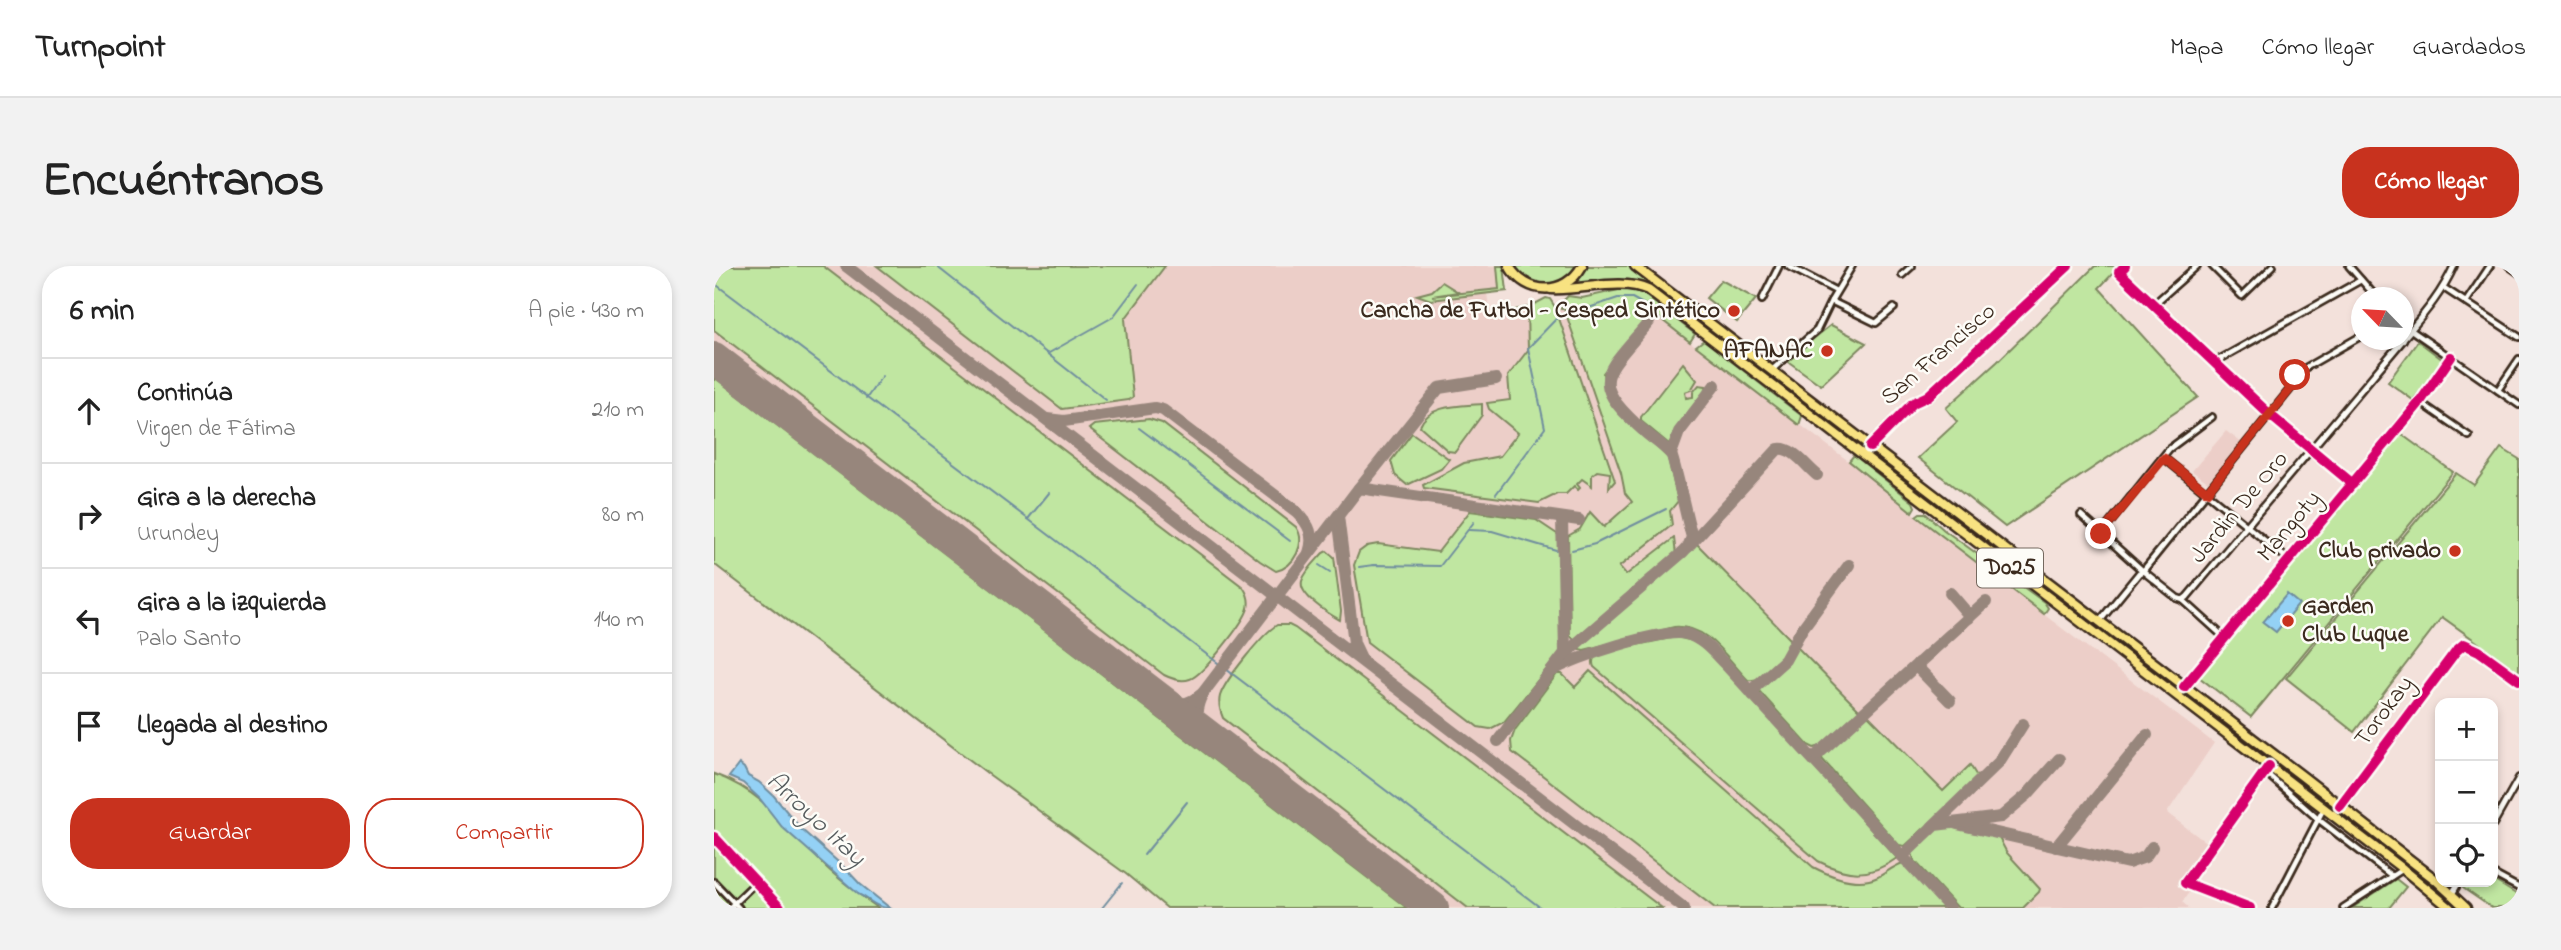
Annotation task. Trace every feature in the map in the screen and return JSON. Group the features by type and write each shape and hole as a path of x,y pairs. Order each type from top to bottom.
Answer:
{"highway":[{"name":"D025","path":"1509,266 1514,274 1528,285 1551,289 1569,290 1625,284 1648,290 2267,769 2324,808 2450,908"},
{"path":"1551,289 1570,281 1582,266"},
{"name":"D025","path":"1638,267 2340,806 2463,905"},
{"path":"2047,597 2054,587"},
{"path":"2463,905 2472,908"}],"street":[{"path":"1762,300 1779,266"},
{"path":"1771,370 1817,330 1852,266"},
{"path":"1902,275 1912,266"},
{"name":"San Francisco","path":"1870,447 1913,403 1928,396 2067,266"},
{"path":"2125,266 2119,272 2213,363 2270,415 2354,484"},
{"path":"2153,305 2197,266"},
{"path":"2212,266 2242,296 2273,266"},
{"path":"2349,266 2367,287"},
{"name":"Jardin De Oro","path":"2414,324 2444,288 2454,266"},
{"path":"2466,302 2490,266"},
{"path":"2509,266 2519,273"},
{"path":"1791,267 1836,291"},
{"path":"2213,363 2361,280"},
{"path":"2444,288 2519,337"},
{"path":"1831,301 1876,323 1894,308"},
{"path":"2414,338 2451,358 2519,405"},
{"path":"2099,622 2139,573 2144,571 2270,415 2292,387 2298,372 2351,342"},
{"name":"Jardin De Oro","path":"2183,600 2313,449 2393,350"},
{"name":"Mangoty","path":"2184,687 2354,484 2420,402 2451,358"},
{"path":"2498,390 2519,359"},
{"path":"2420,402 2469,436"},
{"path":"2101,534 2169,449 2212,417"},
{"path":"2164,458 2285,557 2293,558"},
{"path":"2081,515 2225,638"},
{"name":"Torokay","path":"2340,806 2464,644 2479,651 2519,681"},
{"path":"2250,908 2185,883 2267,769 2318,819 2392,876"},
{"path":"2498,815 2519,778"},
{"path":"2272,908 2324,808"},
{"path":"714,837 780,908"},
{"path":"2343,908 2403,869"},
{"path":"2498,877 2519,888"},
{"path":"714,882 739,908"},
{"path":"729,908 756,882"},
{"path":"2452,894 2456,887"}],"shaded area":[{"path":"714,266 1497,266 1500,292 1487,294 1490,313 1554,305 1556,309 1579,305 1649,311 2214,743 2167,813 2208,844 2180,884 2190,891 2182,902 2189,908 1167,908 1126,874 987,773 714,564"},
{"path":"2226,431 2242,443 2208,482 2192,471"}],"green space":[{"path":"714,266 823,266 1243,587 1249,605 1240,624 1223,647 1196,675 1184,680 1164,675 714,330"},
{"path":"877,266 1165,266 1125,319 1133,397 1128,400 1062,409"},
{"path":"1497,266 1504,266 1507,291 1431,300 1417,295 1432,291 1442,282 1458,292 1432,296 1499,289"},
{"path":"1512,266 1578,266 1563,281 1543,287 1529,283"},
{"path":"1586,266 1631,266 2039,580 2045,588 1648,286 1630,280 1568,287"},
{"path":"2095,266 2120,266 2099,288 2198,397 2005,527 1918,458 1957,422 1946,408"},
{"name":"Cancha de Futbol - Cesped Sintético","path":"1721,280 1756,299 1737,322 1706,298"},
{"path":"1623,289 1641,292 1695,334 1690,342 1653,313 1603,373 1605,391 1615,407 1668,458 1678,501 1670,511 1672,525 1619,567 1626,575 1674,538 1676,555 1574,640 1570,635 1568,536 1580,529 1590,512 1604,527 1632,502 1625,493 1621,473 1564,308 1561,308 1562,302 1568,296 1582,298"},
{"path":"1546,298 1550,299 1555,307 1615,481 1609,488 1610,473 1597,471 1592,475 1592,486 1582,479 1577,484 1580,488 1578,490 1574,486 1566,494 1557,494 1539,503 1424,488 1423,485 1464,463 1500,456 1518,433 1489,409 1487,403 1510,400 1508,376 1528,350 1527,310 1506,312 1529,307"},
{"name":"AFANAC","path":"1831,325 1866,343 1821,385 1786,360"},
{"path":"1704,340 1802,416 1799,425 1696,346"},
{"path":"2418,341 2443,360 2413,400 2388,382"},
{"path":"1683,363 1697,380 1691,390 1685,392 1686,398 1693,397 1693,392 1699,385 1706,386 1707,390 1669,444 1641,421 1641,417"},
{"path":"714,377 1407,908 1167,908 1126,874 987,773 714,564"},
{"path":"1482,404 1482,415 1455,452 1448,451 1420,426 1424,419 1438,410"},
{"path":"1149,419 1162,423 1296,527 1299,547 1288,565 1276,571 1260,561 1089,429 1094,425"},
{"path":"1412,433 1449,459 1441,469 1407,485 1395,475 1391,461"},
{"name":"Garden Club Luque","path":"2401,434 2453,472 2251,717 2199,677"},
{"name":"Club privado","path":"2501,448 2519,459 2519,672 2442,617 2354,732 2286,678 2456,473 2474,485"},
{"path":"1854,455 1913,502 1915,507 1912,512 1849,461"},
{"path":"1470,511 1536,520 1560,536 1561,541 1564,648 1504,722 1490,729 1478,727 1367,642 1354,565 1359,552 1367,546 1378,544 1438,552"},
{"path":"1925,513 1944,530 2044,602 2048,608 2044,614 1916,516"},
{"path":"1696,543 1791,640 1769,673 1756,680 1748,680 1716,644 1697,631 1686,628 1674,627 1584,650 1579,649 1581,642"},
{"path":"1327,551 1334,557 1340,620 1315,604 1302,586 1308,570"},
{"path":"2055,596 2435,883 2435,887 2439,887 2461,908 2454,908"},
{"path":"1277,625 1295,628 1662,908 1468,908 1223,718 1219,702 1223,689 1254,647"},
{"path":"1676,637 1693,641 1712,655 1897,858 1877,869 1858,873 1839,870 1818,861 1594,667 1594,658 1602,652"},
{"path":"1797,647 1860,711 1821,746 1814,748 1808,745 1759,691 1760,685 1781,668"},
{"path":"1590,671 1813,867 1836,877 1862,881 1878,877 1903,863 1945,908 1715,908 1512,752 1511,741 1515,730 1557,674 1562,674 1575,687"},
{"path":"1866,713 1943,791 1970,765 1978,778 1905,846 1899,845 1822,759 1824,751"},
{"path":"714,774 748,791 762,802 826,867 878,908 714,908"},
{"path":"1957,825 1999,838 2007,853 2040,889 2023,908 1958,908 1914,860 1912,853 1935,829"},
{"path":"2396,879 2406,887 2389,908 2352,908"},
{"path":"2498,883 2519,896 2519,908 2492,908 2463,888 2498,887"}],"water":[{"path":"2287,594 2299,604 2276,632 2263,622"},
{"path":"739,764 748,776 774,796 801,829 890,908 877,905 858,894 782,827 760,799 743,783 729,777"}],"waterway":[{"path":"936,266 1106,400"},
{"path":"714,283 1028,519 1049,493"},
{"path":"1049,353 1113,317 1138,284"},
{"path":"1568,315 1618,298 1632,298 1652,309"},
{"path":"1496,494 1545,428 1528,348 1557,318"},
{"path":"866,399 882,376"},
{"path":"1139,428 1290,541"},
{"path":"1572,550 1595,544 1666,509"},
{"path":"1028,519 1541,908"},
{"path":"1359,567 1440,566 1474,522"},
{"path":"1469,530 1492,531 1556,550"},
{"path":"1319,565 1330,572"},
{"path":"1144,855 1187,802"},
{"path":"1102,908 1122,883"}],"taxiway":[{"path":"846,266 1684,908"},
{"path":"1649,322 1612,367 1608,378 1609,389 1627,415 1671,454 1692,537 1688,547"},
{"path":"1359,488 1439,388 1496,379"},
{"path":"1671,454 1679,432 1715,385"},
{"path":"1047,419 1064,421 1155,408 1163,410 1297,512 1310,531 1309,553"},
{"path":"1559,663 1576,644 1683,552 1778,449 1794,454 1817,475"},
{"path":"1203,693 1359,488 1579,520"},
{"path":"1338,516 1354,643 1362,660"},
{"path":"1498,741 1565,653 1562,518"},
{"path":"1753,695 1755,687 1785,660 1802,629 1849,565"},
{"path":"1950,593 1969,618"},
{"path":"1817,755 1986,602"},
{"path":"1552,671 1598,652 1640,639 1675,633 1698,639 1725,664 1950,908"},
{"path":"1918,663 1919,669 1950,701"},
{"path":"1161,700 1183,704 1203,693 1197,713 1203,732"},
{"path":"1932,827 1999,762 2023,724"},
{"path":"2056,847 2147,735"},
{"path":"1908,851 1935,825 2001,817 2027,795 2059,759"},
{"path":"1957,824 2128,863 2145,857 2152,847"}],"runway":[{"path":"714,358 1433,908"}],"cycle path":[{"path":"1870,447 1913,403 1928,396 2068,266"},
{"path":"2125,266 2119,272 2270,415 2353,484"},
{"path":"2184,687 2420,402 2451,357"},
{"path":"2340,806 2464,644 2479,651 2519,680"},
{"path":"2250,908 2185,883 2269,766"},
{"path":"714,837 780,908"}],"place":[{"name":"Cancha de Futbol - Cesped Sintético","path":"1734,311"},
{"name":"AFANAC","path":"1827,351"},
{"name":"Club privado","path":"2455,551"},
{"name":"Garden Club Luque","path":"2288,621"}],"route":[{"path":"2101,534 2164,458 2207,492 2292,387 2295,375"}],"water label":[{"name":"Arroyo Itay","path":"815,820"}]}
